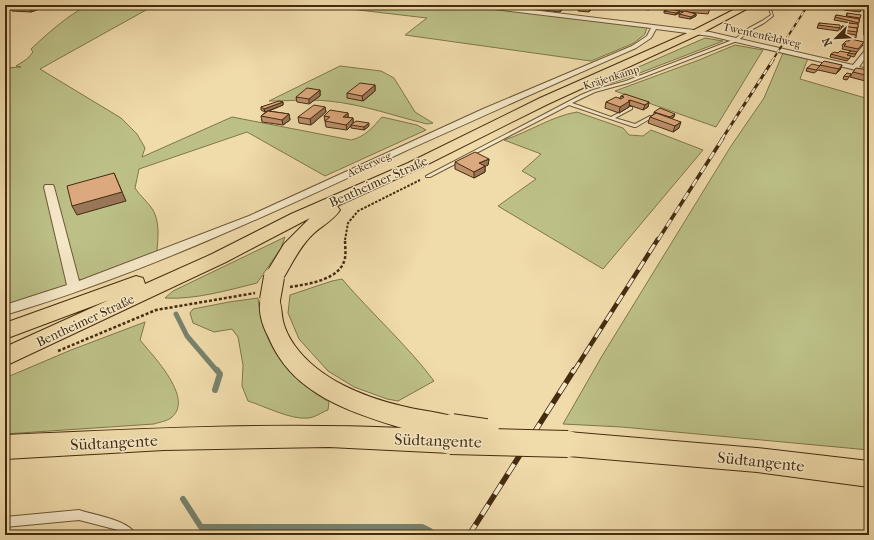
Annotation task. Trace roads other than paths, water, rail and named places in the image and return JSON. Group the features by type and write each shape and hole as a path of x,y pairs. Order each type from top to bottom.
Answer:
{"main road":[{"name":"Bentheimer Straße","path":"5,356 219,258 297,218 395,173 544,101 697,32 750,5"},
{"path":"395,173 331,211 312,225 296,240 280,263 271,289 272,317 275,330 284,345 298,364 316,381 342,396 422,422 451,434"},
{"path":"5,331 179,268 297,218"},
{"name":"Südtangente","path":"5,447 164,439 451,434 757,460 869,474"}],"street":[{"name":"Twentenfeldweg","path":"478,5 697,32 869,71"},
{"path":"867,5 867,34 869,38"},
{"name":"Ackerweg","path":"5,310 74,288 253,218 486,111 634,47 649,37 655,26"},
{"path":"854,67 869,49"},
{"path":"49,187 74,288"}],"lane":[{"name":"Kräjenkamp","path":"428,176 594,91 627,82 736,40 772,15 769,6"},
{"path":"568,103 635,126 651,117"},
{"path":"611,118 631,108"},
{"path":"5,522 79,515 120,526 131,535"}],"waterway":[{"path":"176,314 187,336 217,371"},
{"path":"215,390 220,374 217,370"},
{"path":"183,499 201,527 422,527 430,531"}],"railway":[{"path":"772,61 808,5"},
{"path":"722,139 773,60"},
{"path":"658,240 723,138"},
{"path":"574,371 658,239"},
{"path":"469,535 574,370"}]}
